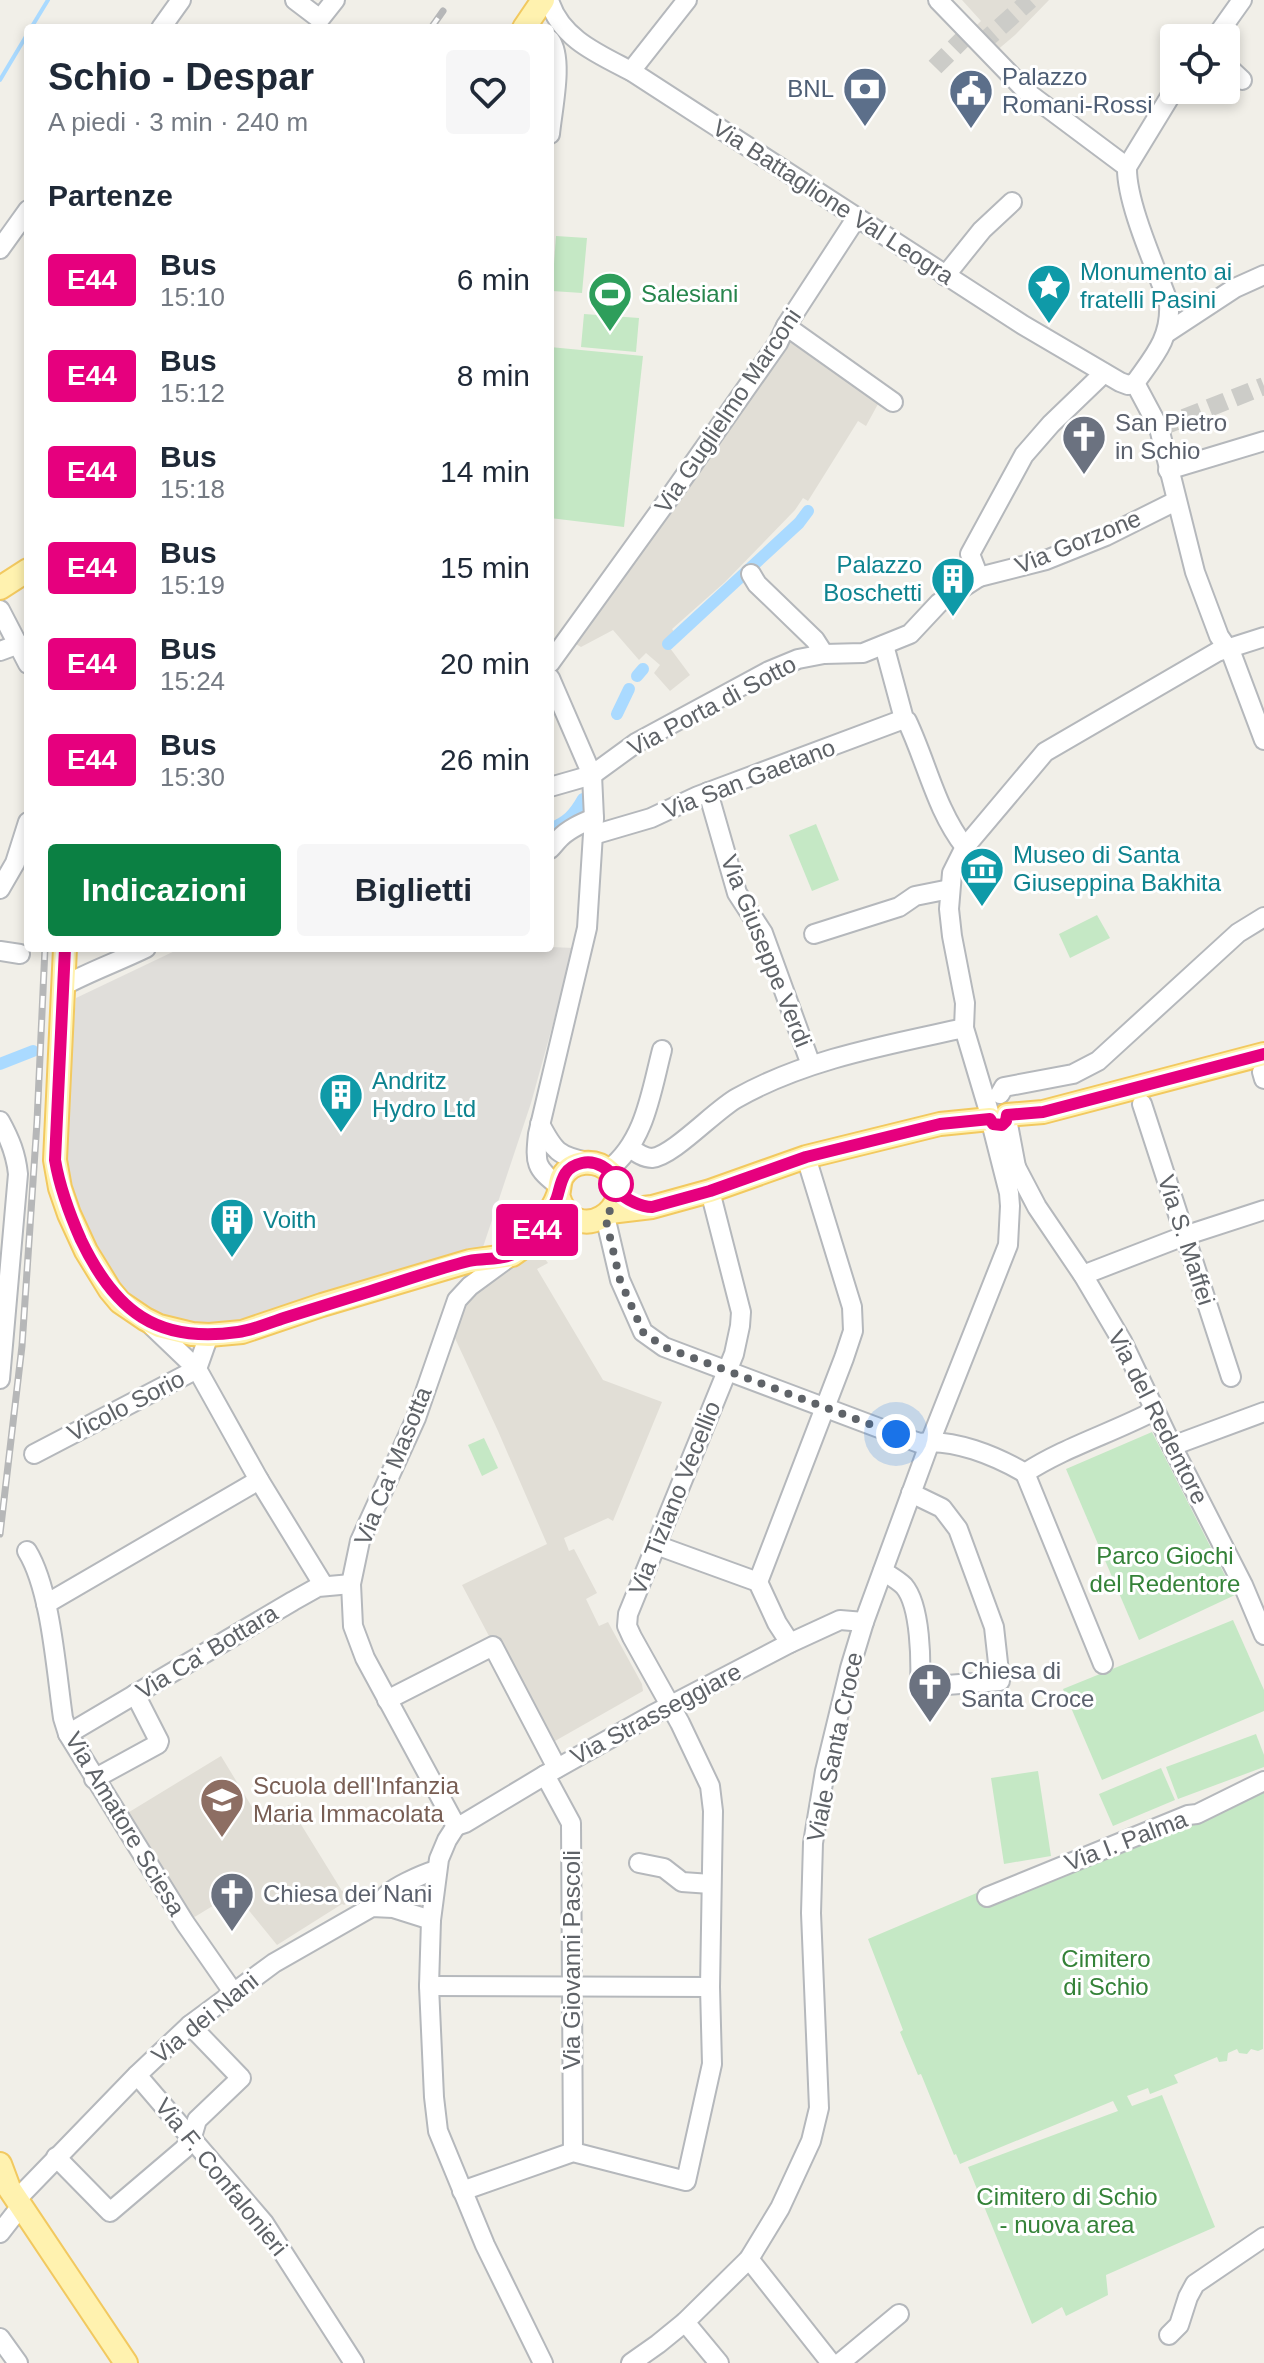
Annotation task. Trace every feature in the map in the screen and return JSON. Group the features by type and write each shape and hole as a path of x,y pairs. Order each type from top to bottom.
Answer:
{"main road":[{"path":"527,24 546,0"},
{"path":"0,588 24,573"},
{"path":"65,952 55,1160 60,1188 86,1251 108,1287 120,1302 145,1319 185,1333 209,1335 242,1332 322,1305 520,1249 549,1229 575,1219"},
{"path":"611,1206 646,1207 710,1191 806,1157 940,1124 997,1114 1043,1112 1263,1068"},
{"path":"520,1249 558,1190 561,1178 572,1166 598,1166 613,1176 611,1206 596,1221 585,1222 567,1213 561,1205 558,1190"},
{"path":"0,2164 12,2194 126,2363"}],"street":[{"path":"164,24 181,0"},
{"path":"295,0 317,24 335,0"},
{"name":"Via Battaglione Val Leogra","path":"546,0 563,28 588,48 631,71 1083,362 1128,385 1135,383"},
{"path":"631,71 687,0"},
{"path":"938,0 1028,93 1127,167"},
{"path":"1225,24 1242,0"},
{"path":"554,48 588,48"},
{"path":"1165,104 1127,167 1128,183 1143,236 1169,304 1168,332"},
{"path":"945,276 982,230 1012,202"},
{"path":"2,241 24,215"},
{"name":"Via Guglielmo Marconi","path":"554,657 778,343 857,217"},
{"path":"1264,275 1235,288 1168,332 1135,383 1159,428 1195,572 1264,740"},
{"path":"786,326 893,402"},
{"path":"979,577 970,554 1024,455 1104,373"},
{"path":"1168,470 1264,441"},
{"name":"Via Gorzone","path":"884,645 910,634 939,603 979,577 1046,560 1106,536 1176,501"},
{"path":"751,574 757,584 815,640 824,654"},
{"name":"Via Guglielmo Marconi","path":"554,639 567,632 594,602"},
{"path":"0,610 24,655"},
{"path":"997,1114 964,1028 965,1003 952,936 952,873 965,847 1045,752 1217,652 1264,637"},
{"path":"0,651 19,644"},
{"path":"884,645 904,719 918,744 939,805 965,847"},
{"name":"Via Porta di Sotto","path":"592,775 636,743 769,671 798,659 824,654 863,653 884,645"},
{"path":"554,687 592,775 594,826 587,928 540,1124 536,1161 542,1173 558,1190"},
{"name":"Via San Gaetano","path":"554,847 578,824 594,826 651,818 708,792 904,719"},
{"path":"554,786 592,775"},
{"name":"Via Giuseppe Verdi","path":"708,792 737,893 763,933 811,1065"},
{"path":"0,889 15,863 24,835"},
{"path":"814,934 899,907 915,896 950,889"},
{"path":"997,1114 1004,1087 1073,1074 1098,1061 1238,933 1264,917"},
{"path":"0,951 20,954"},
{"path":"63,986 93,969 138,952"},
{"path":"630,1148 649,1158 663,1154 735,1099 811,1065 964,1028"},
{"path":"536,1161 543,1151 554,1150 598,1166 620,1161 630,1148 642,1121 662,1050"},
{"name":"Via S. Maffei","path":"1142,1104 1231,1377"},
{"name":"Viale Santa Croce","path":"631,2363 685,2322 749,2259 780,2208 811,2141 819,2108 811,1913 813,1843 825,1771 864,1622 930,1442 1008,1245 1016,1167 997,1114"},
{"name":"Viale Santa Croce","path":"997,1114 1012,1196"},
{"path":"0,1121 12,1141 18,1174 0,1379"},
{"path":"540,1124 554,1150"},
{"path":"758,1582 853,1331 852,1307 806,1157"},
{"name":"Via del Redentore","path":"1016,1167 1037,1207 1083,1275 1122,1341 1172,1446 1256,1590 1264,1635"},
{"name":"Via Tiziano Vecellio","path":"573,2152 686,2181 712,2064 713,1811 710,1786 627,1626 628,1614 734,1354 740,1326 741,1312 710,1191"},
{"path":"1012,1196 1037,1207"},
{"path":"611,1206 620,1280 643,1332 664,1347 919,1443 976,1450 1025,1473 1103,1664"},
{"path":"1083,1275 1184,1236 1264,1210"},
{"name":"Via Ca' Masotta","path":"456,1826 365,1658 353,1626 351,1584 360,1541 416,1418 457,1300 478,1279 520,1249"},
{"name":"Vicolo Sorio","path":"34,1454 197,1369 145,1319"},
{"path":"209,1335 197,1369 259,1480 324,1586"},
{"path":"1025,1473 1046,1459 1154,1411"},
{"path":"1172,1446 1263,1414"},
{"path":"46,1604 259,1480"},
{"path":"883,1571 906,1589 913,1609 921,1647 920,1687 1000,1681 994,1627 958,1529 942,1508 911,1493"},
{"path":"656,1545 758,1582 790,1643"},
{"name":"Via Amatore Sciesa","path":"27,1551 36,1568 46,1604 68,1734 185,1923 233,1992"},
{"name":"Via Ca' Bottara","path":"68,1734 293,1601 324,1586 351,1584"},
{"name":"Via Strasseggiare","path":"456,1826 670,1705 790,1643 840,1620 864,1622"},
{"name":"Via Giovanni Pascoli","path":"387,1700 493,1646 551,1772 571,1823 573,2152"},
{"path":"94,1779 158,1744 135,1694"},
{"name":"Via I. Palma","path":"987,1897 1197,1814 1264,1781"},
{"path":"456,1826 447,1840 436,1870 431,1920 431,2061 438,2131 485,2245 543,2363"},
{"path":"639,1863 664,1868 682,1882 711,1884"},
{"path":"431,1920 384,1907 383,1900 417,1877 436,1870"},
{"name":"Via dei Nani","path":"0,2233 12,2194 56,2157 190,2025 274,1963 363,1911 384,1907"},
{"path":"429,1986 710,1987"},
{"path":"56,2157 110,2212 184,2149 197,2120 241,2078 190,2025"},
{"name":"Via F. Confalonieri","path":"137,2075 264,2223 354,2363"},
{"path":"462,2191 573,2152"},
{"path":"1169,2335 1179,2325 1195,2284 1264,2237"},
{"path":"749,2259 831,2363"},
{"path":"840,2363 899,2314"},
{"path":"685,2322 719,2363"},
{"path":"0,2338 18,2363"}],"shaded area":[{"path":"962,0 1049,0 995,52 973,29 981,21"},
{"path":"796,332 884,393 866,426 858,421 808,501 803,498 725,582 672,629 674,632 664,640 690,675 670,691 654,673 660,665 646,653 639,660 613,630 581,647 574,643"},
{"path":"554,947 574,948 531,1103 482,1250 237,1325 181,1324 133,1302 108,1278 68,1185 64,1130 76,998 173,952 554,952"},
{"path":"536,1247 548,1263 537,1269 603,1380 662,1402 613,1521 608,1518 564,1538 569,1551 574,1549 597,1593 586,1599 599,1626 608,1622 643,1691 549,1743 545,1742 462,1585 547,1544 447,1321 452,1302"},
{"name":"Scuola dell'Infanzia Maria Immacolata","path":"221,1756 260,1820 289,1805 342,1891 349,1887 356,1898 277,1945 239,1897 211,1907 188,1921 121,1817"}],"green space":[{"name":"Salesiani","path":"556,236 587,238 582,293 554,291"},
{"name":"Salesiani","path":"584,314 639,318 636,352 581,347"},
{"path":"554,347 643,356 624,527 554,518"},
{"path":"816,824 839,880 812,891 789,835"},
{"path":"1097,915 1110,938 1070,958 1059,934"},
{"name":"Parco Giochi del Redentore","path":"1152,1432 1235,1595 1139,1640 1066,1469"},
{"path":"484,1438 498,1468 482,1476 468,1445"},
{"path":"1233,1620 1264,1690 1264,1711 1102,1780 1063,1689"},
{"path":"1256,1734 1264,1755 1264,1767 1178,1799 1166,1767"},
{"path":"1161,1768 1175,1800 1113,1826 1099,1794"},
{"path":"1038,1771 1051,1856 1004,1864 991,1778"},
{"name":"Cimitero di Schio","path":"1264,1775 1263,2049 1251,2049 1247,2054 1239,2053 1237,2049 1228,2053 1227,2061 1219,2062 1217,2057 1174,2075 1178,2083 1150,2094 1148,2088 1127,2096 1132,2106 1162,2095 1215,2227 1106,2275 1108,2295 1066,2316 1062,2307 1032,2324 968,2167 1118,2111 1113,2101 960,2164 900,2032 903,2030 868,1939 1156,1817 1170,1813 1171,1816"}],"waterway":[{"path":"33,24 48,0"},
{"path":"0,80 24,40"},
{"path":"668,644 799,523 808,511"},
{"path":"637,676 643,669"},
{"path":"617,714 629,689"},
{"path":"554,827 570,817 583,799"},
{"path":"0,1064 33,1051"}],"tunnel":[{"path":"980,45 1030,0"},
{"path":"935,67 969,33"},
{"path":"1011,108 1028,93"},
{"path":"1159,428 1264,386"}],"railway":[{"path":"434,24 443,11"},
{"path":"0,1534 22,1346 45,952"}],"bus line":[{"name":"E44","path":"65,952 55,1160 61,1192 86,1251 120,1302 159,1326 192,1334 242,1332 470,1261 512,1255 529,1242 543,1222 558,1195 561,1178 572,1166 580,1163 602,1166 613,1176 618,1191 631,1201 652,1207 710,1191 806,1157 940,1124 990,1119 999,1126 1006,1121 1007,1115 1043,1112 1264,1054"}],"place":[{"name":"BNL","path":"865,128"},
{"name":"Palazzo Romani-Rossi","path":"971,130"},
{"name":"Monumento ai fratelli Pasini","path":"1049,325"},
{"name":"Salesiani","path":"610,333"},
{"name":"San Pietro in Schio","path":"1084,476"},
{"name":"Palazzo Boschetti","path":"953,618"},
{"name":"Museo di Santa Giuseppina Bakhita","path":"982,908"},
{"name":"Andritz Hydro Ltd","path":"341,1134"},
{"name":"Voith","path":"232,1259"},
{"name":"Chiesa di Santa Croce","path":"930,1724"},
{"name":"Scuola dell'Infanzia Maria Immacolata","path":"222,1839"},
{"name":"Chiesa dei Nani","path":"232,1933"}],"route":[{"path":"616,1184 616,1202 605,1216 620,1280 643,1332 664,1347 896,1434"}],"park label":[{"name":"Cimitero di Schio - nuova area","path":"1067,2211"}]}
